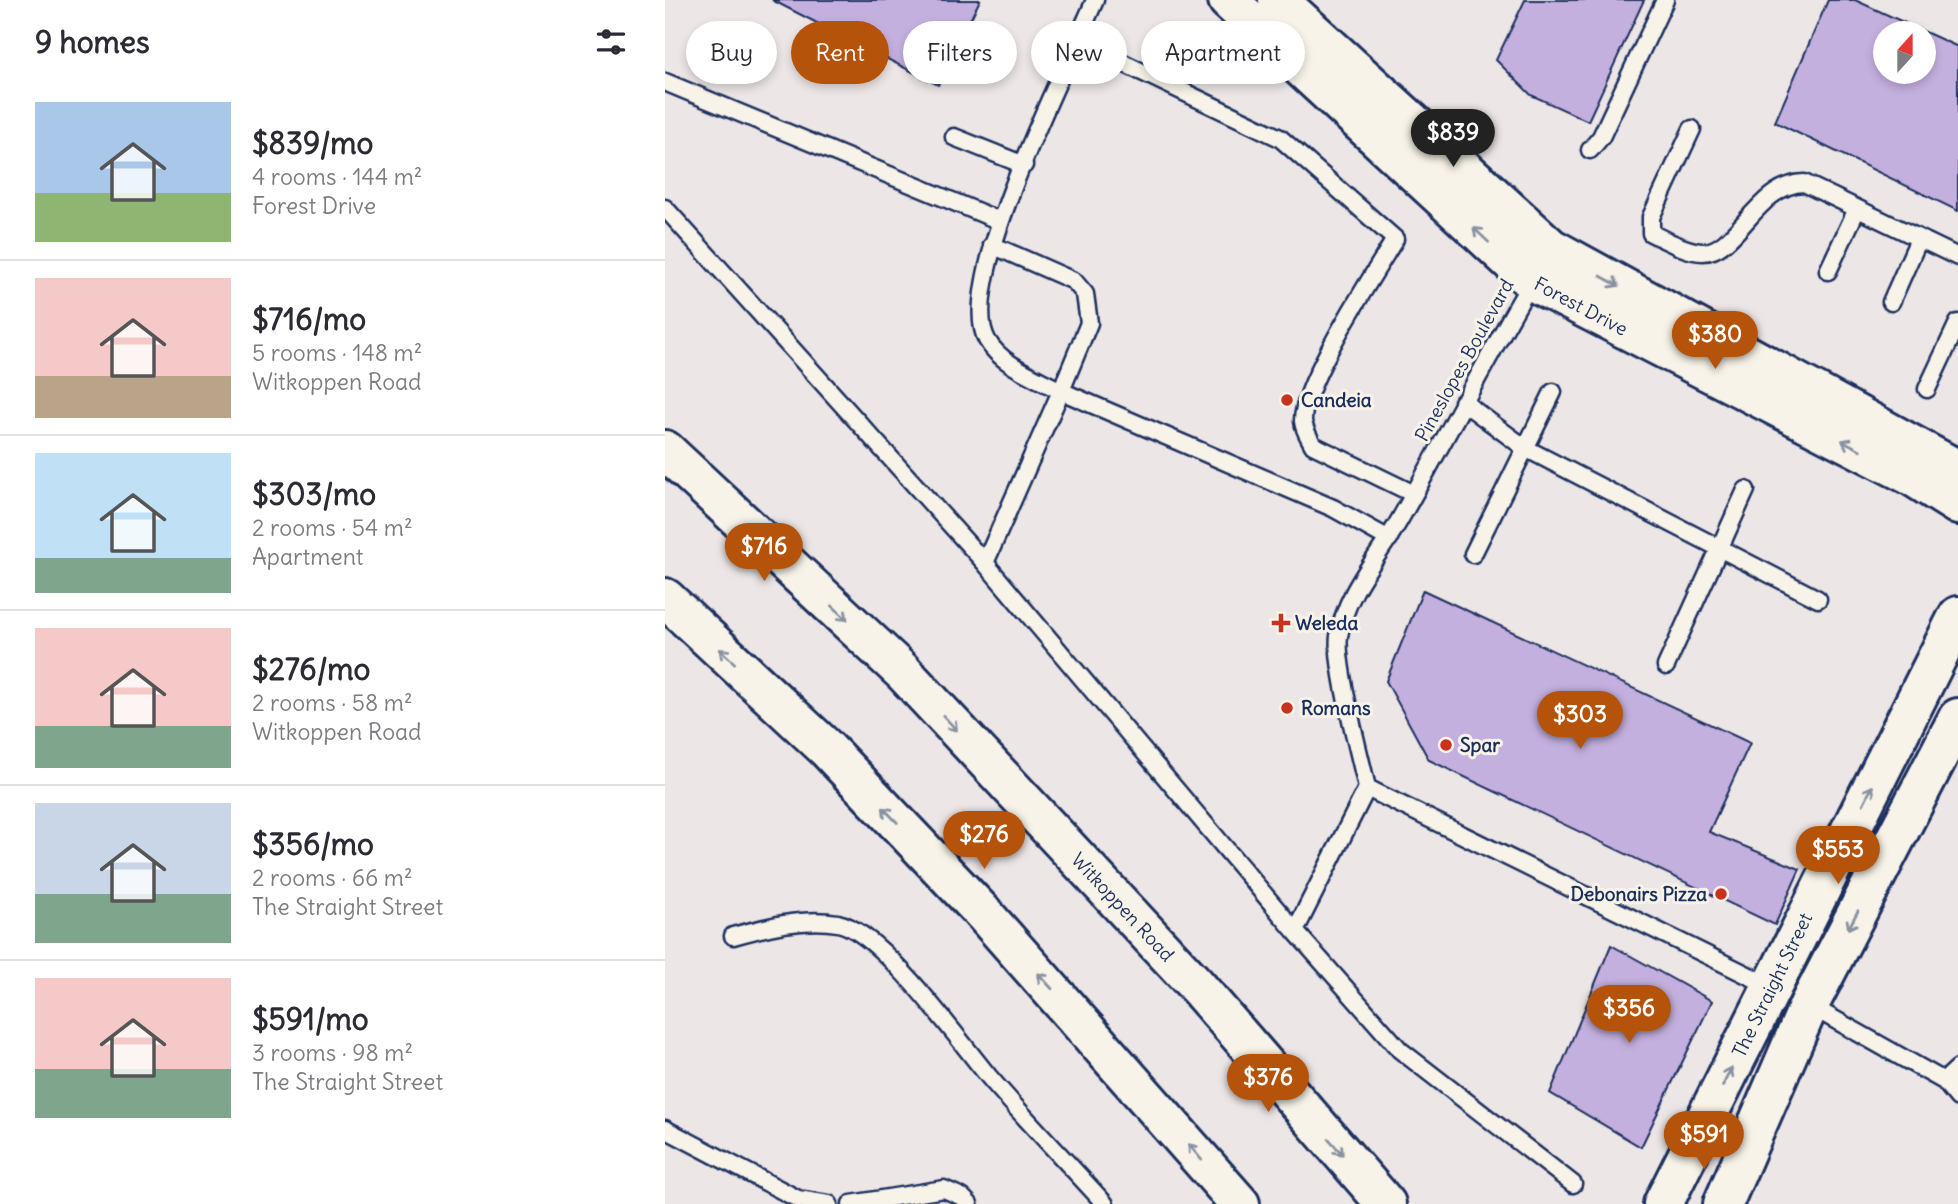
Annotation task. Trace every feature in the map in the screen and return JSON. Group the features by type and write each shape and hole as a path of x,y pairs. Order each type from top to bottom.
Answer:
{"street":[{"name":"Forest Drive","path":"1228,0 1541,265 1912,476 1958,505"},
{"name":"Forest Drive","path":"1278,0 1541,265 1958,470"},
{"name":"Witkoppen Road","path":"665,450 904,673 1195,984 1386,1204"},
{"path":"665,598 826,748 975,905 1240,1204"},
{"name":"The Straight Street","path":"1663,1204 1958,617"},
{"path":"1725,1204 1741,1160 1809,1005 1958,718"}],"lane":[{"path":"1086,21 1095,0"},
{"path":"1590,150 1601,137 1665,0"},
{"path":"1127,65 1280,138 1395,239 1349,315 1315,382 1303,420 1313,445 1414,494"},
{"path":"665,82 1000,221"},
{"path":"1059,84 992,245 982,290 982,328 988,342 1008,362 1061,391 1333,508 1389,539"},
{"path":"1692,129 1651,217 1651,233 1665,240 1704,252 1724,244 1778,189 1790,183 1804,183 1958,257"},
{"path":"954,136 1024,165"},
{"path":"665,208 985,563 1295,931 1400,1050 1573,1184"},
{"path":"1828,271 1857,209"},
{"path":"1891,302 1919,239"},
{"path":"985,563 1089,323 1085,294 1074,281 992,245"},
{"name":"Pineslopes Boulevard","path":"1367,788 1338,639 1344,614 1357,586 1389,539 1541,265"},
{"path":"1927,389 1958,323"},
{"path":"1473,554 1553,392"},
{"path":"1463,402 1525,448 1818,599"},
{"path":"1666,666 1746,490"},
{"path":"1295,931 1367,788 1809,1005 1944,1081 1958,1098"},
{"path":"733,936 776,925 817,922 839,923 857,931 911,982 991,1079 1105,1204"},
{"path":"1944,1081 1958,1068"},
{"path":"665,1129 798,1199 829,1204"},
{"path":"851,1204 944,1189 962,1197 968,1204"}],"building":[{"path":"772,0 980,0 970,21 903,21 903,67 889,60 889,21 813,21"},
{"path":"1525,0 1644,0 1588,121 1531,95 1496,60"},
{"path":"1828,0 1855,0 1901,21 1873,21 1873,84 1936,84 1936,37 1958,47 1958,211 1775,122"},
{"path":"1423,590 1750,743 1709,832 1800,869 1775,925 1429,760 1386,681"},
{"path":"1611,945 1712,1001 1641,1147 1550,1093"}],"place":[{"name":"Candeia","path":"1287,400"},
{"name":"Weleda","path":"1281,623"},
{"name":"Romans","path":"1287,708"},
{"name":"Spar","path":"1446,745"},
{"name":"Debonairs Pizza","path":"1721,894"}]}
